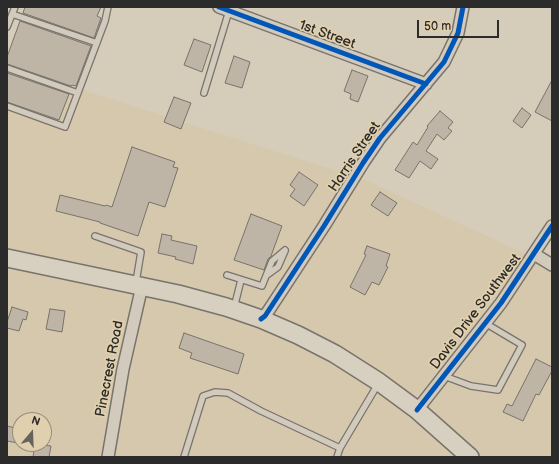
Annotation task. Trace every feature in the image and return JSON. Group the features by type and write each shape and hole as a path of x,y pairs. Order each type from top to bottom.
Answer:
{"main road":[{"path":"7,258 178,294 261,319 336,354 379,382 417,410 470,457"}],"street":[{"name":"Harris Street","path":"261,319 265,316 318,236 380,138 444,62 458,33 463,7"},
{"name":"1st Street","path":"224,9 426,84"},
{"name":"Davis Drive Southwest","path":"417,410 501,303 552,226"},
{"path":"534,254 552,265"},
{"name":"Pinecrest Road","path":"108,457 138,286"}],"lane":[{"path":"7,27 15,7"},
{"path":"7,106 65,127 105,21 108,7"},
{"path":"204,93 224,9"},
{"path":"12,14 97,43"},
{"path":"7,68 78,93"},
{"path":"95,236 141,252 138,286"},
{"path":"227,274 262,286 267,276"},
{"path":"233,310 241,280"},
{"path":"444,376 471,386 498,390 522,345 485,323"},
{"path":"337,457 340,448 379,382"},
{"path":"184,457 203,396 215,392 228,394 340,448"}],"shaded area":[{"path":"7,66 365,180 552,266 552,457 7,457"}],"building":[{"path":"25,7 101,7 97,16 101,18 94,38 23,13"},
{"path":"20,21 91,46 76,86 71,86 7,64 7,57"},
{"path":"194,39 211,45 202,72 184,65"},
{"path":"234,56 250,62 242,88 225,83"},
{"path":"352,70 368,76 358,102 350,99 351,94 344,91"},
{"path":"7,73 69,94 59,120 7,102"},
{"path":"552,80 552,121 535,112"},
{"path":"174,97 191,103 181,129 164,122"},
{"path":"522,108 531,115 522,128 513,121"},
{"path":"440,111 453,122 448,128 452,131 444,140 437,134 426,151 438,159 431,169 420,161 409,178 395,170 413,142 417,145 428,127 427,126"},
{"path":"132,147 175,162 173,167 178,168 165,207 149,202 138,236 100,222 56,211 60,195 112,207"},
{"path":"299,172 318,185 304,206 290,196 295,189 290,185"},
{"path":"380,192 397,203 388,216 371,205"},
{"path":"251,214 282,226 264,270 234,260"},
{"path":"162,234 172,236 171,240 197,246 193,264 175,259 176,257 158,253"},
{"path":"367,246 390,254 386,266 388,267 379,285 372,282 365,295 350,287 366,255 364,254"},
{"path":"12,307 28,312 26,320 23,319 19,331 7,328 7,322"},
{"path":"50,309 65,311 62,332 46,329"},
{"path":"184,333 244,354 238,374 190,358 192,353 179,348"},
{"path":"536,359 552,367 552,371 539,395 536,394 523,421 503,412 507,404 512,406"},
{"path":"7,426 12,427 12,442 7,441"},
{"path":"34,452 50,452 49,457 33,457"}],"cycle path":[{"path":"219,7 426,84"},
{"path":"261,319 265,316 380,138 444,62 458,33 463,7"},
{"path":"417,410 501,303 552,226"}]}
